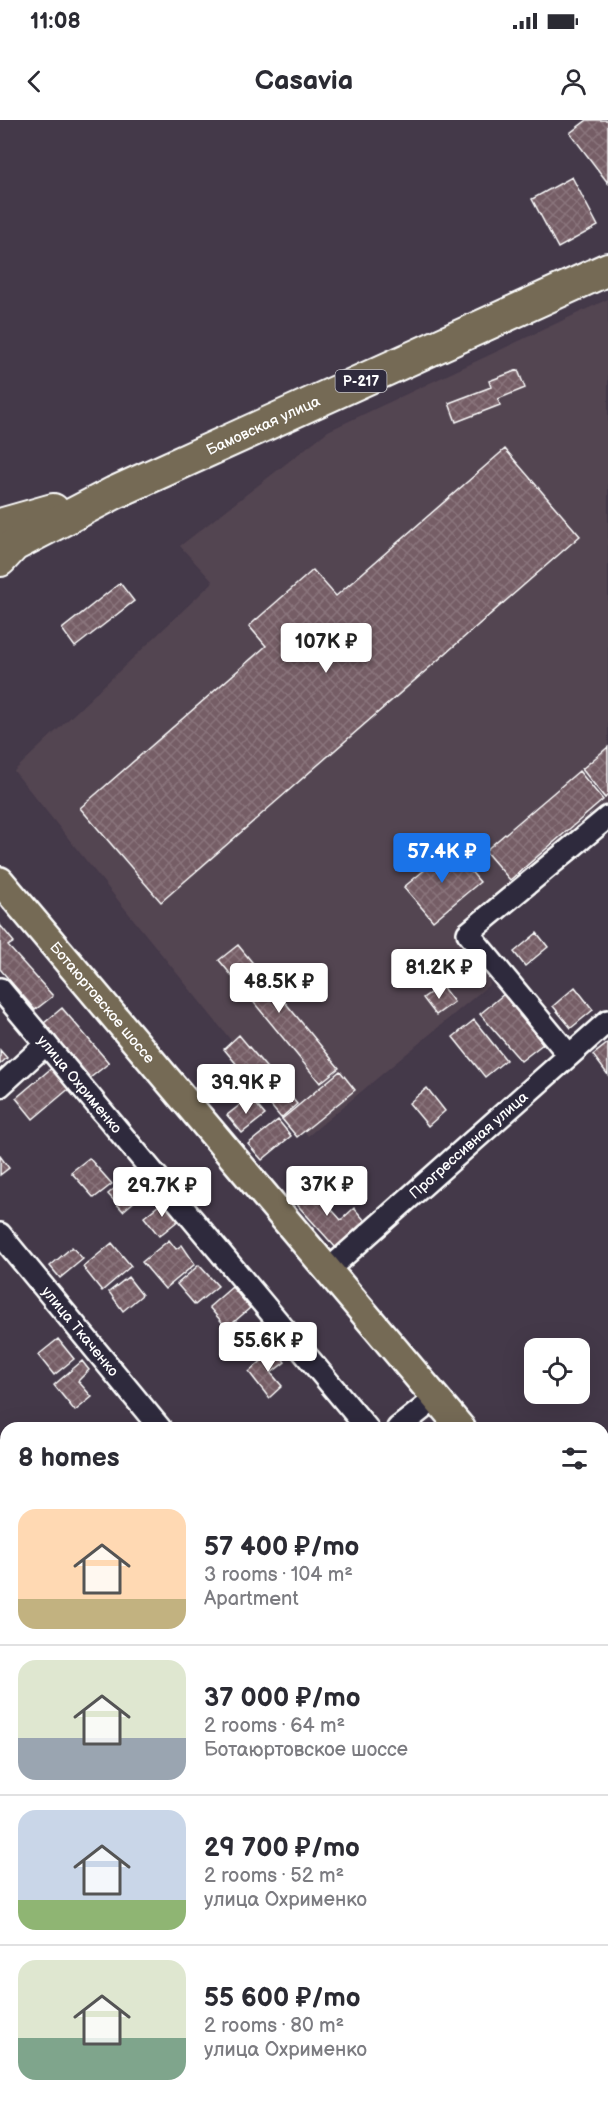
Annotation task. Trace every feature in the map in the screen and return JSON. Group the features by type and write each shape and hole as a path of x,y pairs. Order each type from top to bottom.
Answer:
{"highway":[{"name":"Бамовская улица","path":"114,493 608,269"},
{"path":"0,525 114,493"},
{"path":"0,560 14,545 114,493"}],"main road":[{"name":"Ботаюртовское шоссе","path":"0,881 456,1422"}],"street":[{"path":"569,1055 468,933 608,817"},
{"name":"улица Охрименко","path":"0,989 362,1422"},
{"name":"Прогрессивная улица","path":"328,1270 608,1021"},
{"path":"0,1086 46,1044"},
{"name":"улица Ткаченко","path":"0,1234 155,1422"},
{"path":"406,1422 436,1398"}],"shaded area":[{"path":"608,299 608,813 469,933 490,984 308,1136 14,771 213,582 180,546 328,431"}],"building":[{"path":"587,120 608,120 608,183 570,133"},
{"path":"572,177 598,226 558,248 532,199"},
{"path":"518,370 525,388 498,399 500,405 456,422 449,403 491,387 489,381"},
{"path":"505,449 580,536 161,902 80,808 266,646 249,626 313,570 336,596"},
{"path":"120,583 134,601 75,647 62,629"},
{"path":"608,747 608,795 605,798 582,769"},
{"path":"579,771 603,800 510,880 485,851"},
{"path":"451,848 480,882 433,921 404,887"},
{"path":"0,925 14,942 8,946 53,996 35,1010 0,969"},
{"path":"537,933 548,947 525,966 514,952"},
{"path":"238,945 339,1068 320,1083 219,960"},
{"path":"441,985 454,1002 436,1015 423,998"},
{"path":"575,987 593,1010 571,1028 553,1006"},
{"path":"510,989 527,1009 519,1015 543,1044 521,1061 480,1014"},
{"path":"62,1008 109,1063 90,1078 44,1023"},
{"path":"474,1020 506,1060 485,1077 453,1037"},
{"path":"239,1035 297,1104 281,1118 224,1049"},
{"path":"608,1043 608,1075 593,1055"},
{"path":"0,1050 7,1058 0,1064"},
{"path":"54,1066 71,1087 33,1119 16,1098"},
{"path":"340,1071 355,1090 297,1137 282,1119"},
{"path":"427,1088 445,1111 428,1126 409,1103"},
{"path":"250,1097 265,1115 242,1133 227,1115"},
{"path":"278,1120 291,1136 262,1160 248,1144"},
{"path":"0,1156 9,1168 0,1175"},
{"path":"89,1158 112,1184 94,1198 71,1172"},
{"path":"133,1172 148,1190 123,1211 108,1194"},
{"path":"309,1184 341,1220 354,1208 365,1221 336,1248 292,1199"},
{"path":"164,1201 179,1220 159,1236 144,1217"},
{"path":"169,1240 176,1249 182,1245 195,1264 165,1289 142,1262"},
{"path":"112,1243 131,1266 102,1291 83,1267"},
{"path":"72,1247 83,1259 60,1278 50,1266"},
{"path":"199,1265 218,1286 195,1305 177,1284"},
{"path":"128,1277 142,1295 123,1311 109,1292"},
{"path":"232,1287 250,1308 227,1328 209,1307"},
{"path":"58,1339 74,1359 54,1375 38,1355"},
{"path":"275,1349 285,1362 271,1373 282,1386 269,1398 249,1372"},
{"path":"82,1361 89,1370 78,1381 92,1397 75,1411 54,1385"}]}
